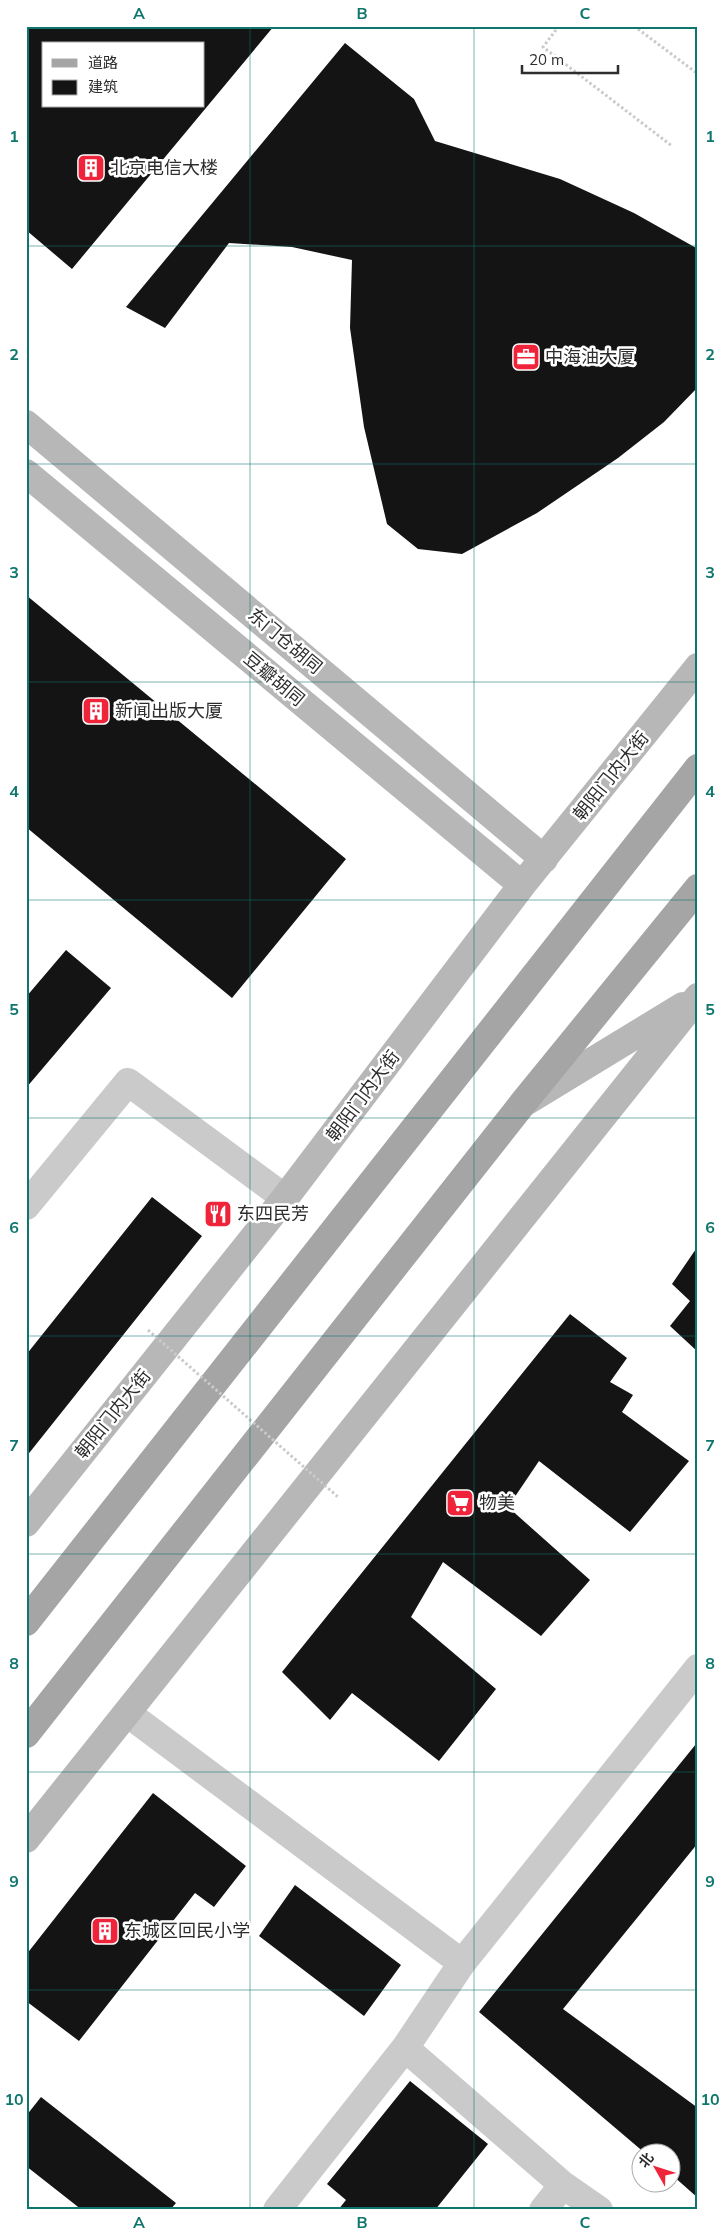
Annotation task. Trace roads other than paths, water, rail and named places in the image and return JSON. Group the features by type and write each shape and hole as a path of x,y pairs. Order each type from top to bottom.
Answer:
{"main road":[{"path":"26,1622 698,768"},
{"path":"26,1734 524,1103 698,888"}],"street":[{"name":"东门仓胡同","path":"26,424 544,859"},
{"name":"豆瓣胡同","path":"26,472 522,886"},
{"name":"朝阳门内大街","path":"26,1523 285,1198 522,886 698,667"},
{"path":"524,1103 698,997"},
{"path":"26,1840 698,997"},
{"path":"26,1206 128,1082 285,1198"},
{"path":"277,2210 405,2048 462,1963 698,1668"},
{"path":"127,1713 462,1963"},
{"path":"405,2048 563,2185 599,2210"},
{"path":"543,2210 563,2185"}],"place":[{"name":"北京电信大楼","path":"91,168"},
{"name":"中海油大厦","path":"526,357"},
{"name":"新闻出版大厦","path":"96,711"},
{"name":"东四民芳","path":"218,1214"},
{"name":"物美","path":"460,1503"},
{"name":"东城区回民小学","path":"105,1931"}]}
